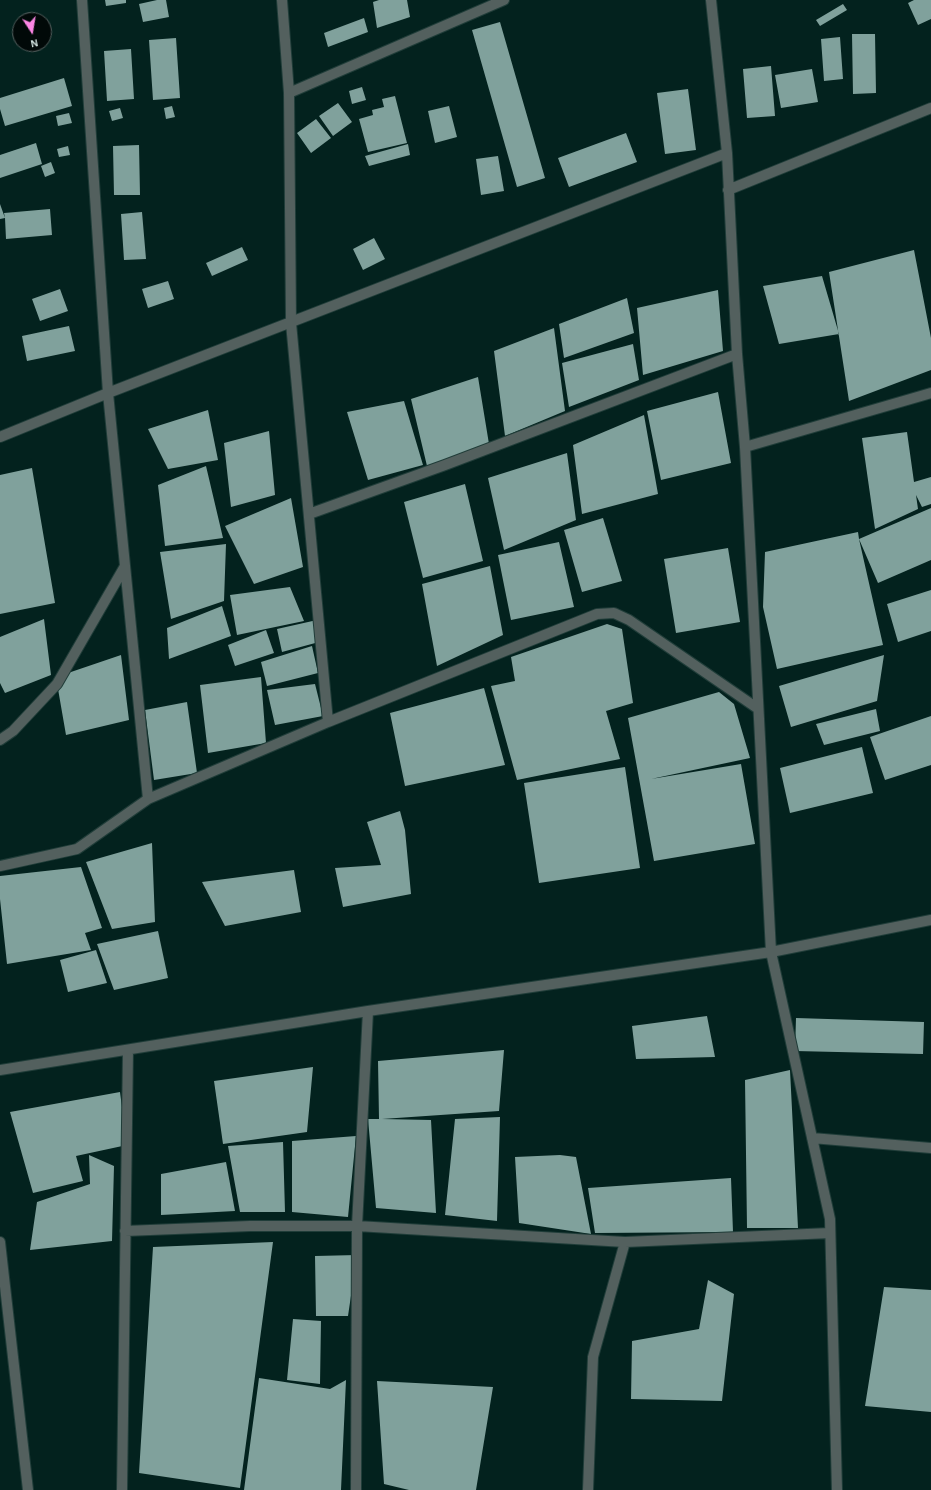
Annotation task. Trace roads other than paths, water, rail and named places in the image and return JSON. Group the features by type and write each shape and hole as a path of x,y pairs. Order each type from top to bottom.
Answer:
{"street":[{"path":"82,0 108,393 148,799"},
{"path":"282,0 289,93 291,323 328,722"},
{"path":"289,93 504,0"},
{"path":"711,0 726,153 737,354 745,447 757,708 771,952 830,1219 837,1490"},
{"path":"728,190 931,108"},
{"path":"0,437 108,393 726,153"},
{"path":"309,514 445,465 737,354"},
{"path":"745,447 931,393"},
{"path":"0,740 13,731 57,684 125,566"},
{"path":"0,866 77,849 148,799 328,722 597,614 614,613 629,620 757,708"},
{"path":"0,1070 368,1012 771,952 931,920"},
{"path":"356,1490 357,1226 368,1012"},
{"path":"122,1490 128,1050"},
{"path":"812,1138 931,1148"},
{"path":"126,1231 250,1226 357,1226 625,1242 830,1233"},
{"path":"0,1242 28,1490"},
{"path":"588,1490 594,1357 625,1242"}]}
